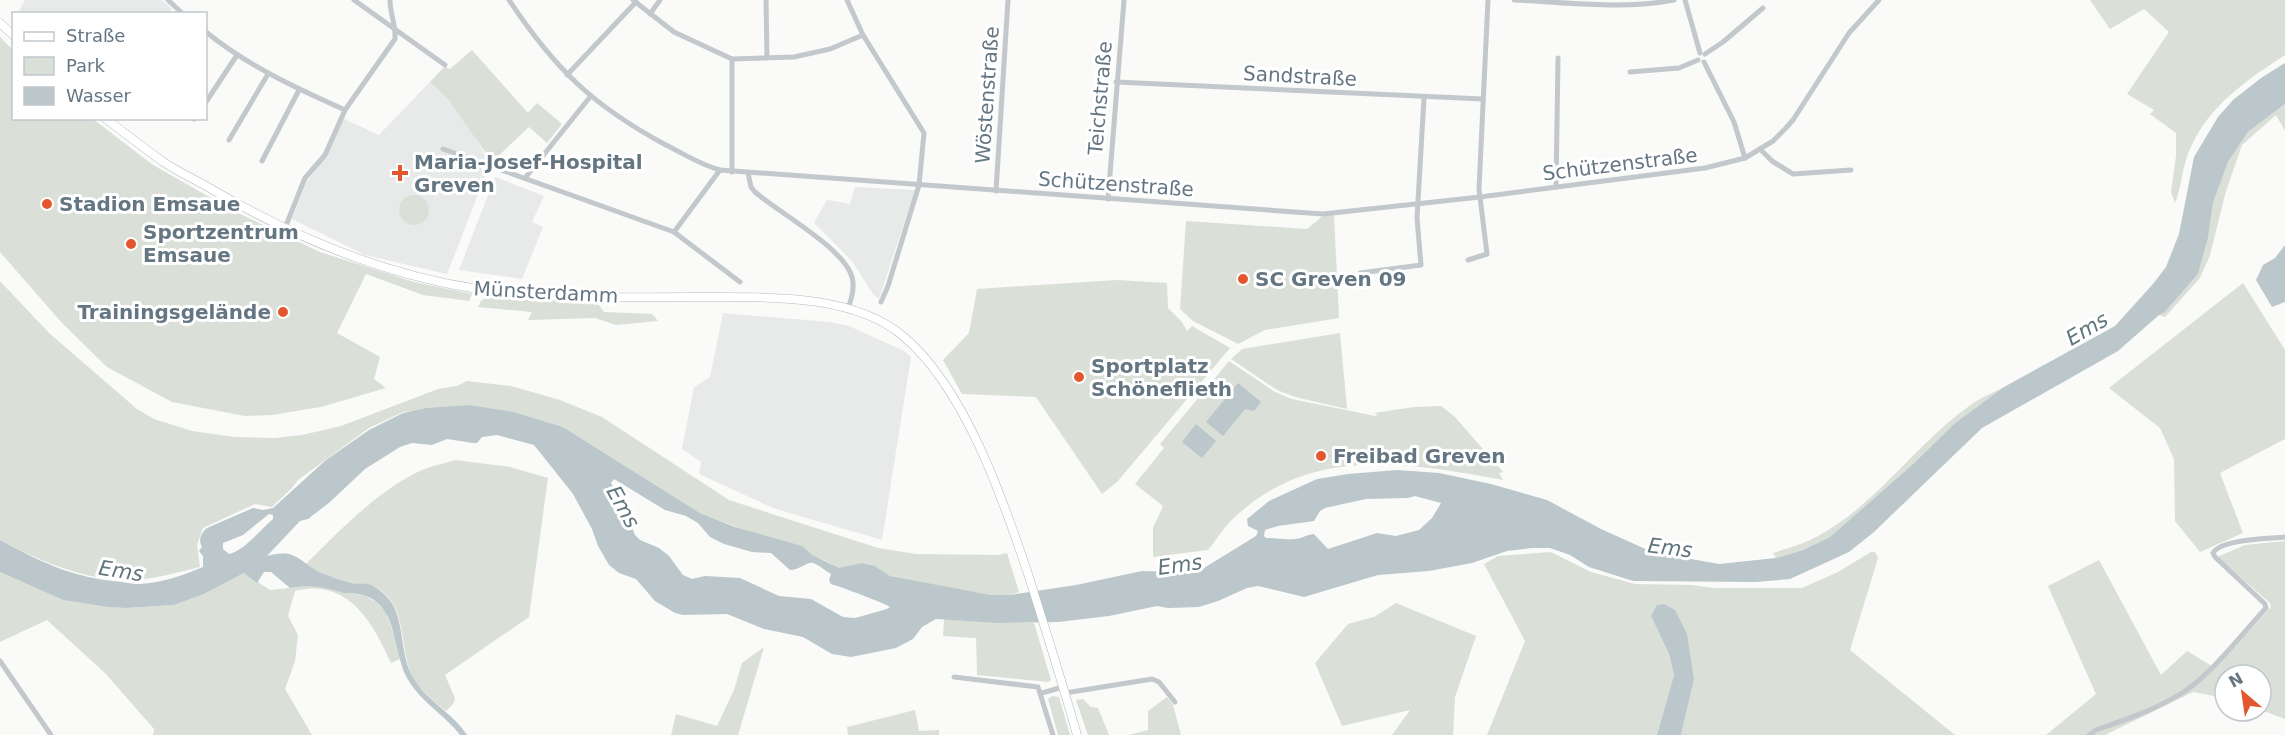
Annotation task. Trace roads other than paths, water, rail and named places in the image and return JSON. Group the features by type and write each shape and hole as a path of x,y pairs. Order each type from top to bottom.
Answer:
{"main road":[{"path":"0,23 12,34"},
{"name":"Münsterdamm","path":"108,120 165,163 238,205 285,228 375,264 445,283 477,289 546,295 784,299 848,308 869,315 891,327 921,353 965,418 990,469 1049,638 1077,735"}],"street":[{"path":"168,0 178,12"},
{"path":"354,0 445,65"},
{"path":"285,228 305,178 325,155 345,110 395,39 396,28 390,13 390,0"},
{"name":"Schützenstraße","path":"509,0 538,42 590,97 621,120 699,162 720,170 1323,214 1556,188 1706,168 1744,158 1773,141 1793,120 1849,33 1879,0"},
{"path":"650,14 660,0"},
{"path":"766,0 767,58"},
{"path":"847,0 863,35 924,133 919,185 881,302"},
{"name":"Wöstenstraße","path":"996,191 1008,0"},
{"name":"Teichstraße","path":"1108,199 1124,0"},
{"path":"1468,260 1487,254 1480,197 1488,0"},
{"path":"1515,0 1657,3 1674,0"},
{"path":"1630,72 1679,68 1706,58 1685,0"},
{"path":"567,75 635,1 674,32 732,59 794,57 830,50 863,35"},
{"path":"1703,53 1723,42 1763,8"},
{"path":"207,36 268,74 345,110"},
{"path":"207,100 237,55"},
{"path":"1556,188 1557,58"},
{"path":"732,59 732,172"},
{"path":"1701,61 1734,122 1744,158"},
{"path":"229,140 268,74"},
{"name":"Sandstraße","path":"1116,82 1483,99"},
{"path":"262,161 299,90"},
{"path":"525,178 590,97"},
{"path":"1360,273 1421,265 1418,204 1424,98"},
{"path":"443,149 674,232 740,282"},
{"path":"1760,149 1772,161 1793,174 1851,170"},
{"path":"674,232 720,170"},
{"path":"748,173 750,187 755,192 819,239 846,266 853,286 848,308"},
{"path":"2089,735 2149,711 2186,691 2266,608 2265,604 2215,557 2213,553 2215,549 2232,543 2285,537"},
{"path":"0,662 51,735"},
{"path":"954,677 1038,687 1042,693 1053,735"},
{"path":"1042,693 1152,679 1159,682 1175,702"}],"water":[{"name":"Ems","path":"2285,63 2285,104 2248,132 2228,162 2213,203 2208,238 2198,274 2165,312 2118,351 1982,428 1874,532 1849,552 1790,579 1756,582 1633,581 1589,567 1570,555 1550,548 1531,548 1507,551 1472,563 1429,571 1378,575 1304,597 1258,586 1247,588 1199,607 1157,606 1109,616 1058,622 996,623 936,619 922,627 913,639 896,648 851,657 832,654 803,637 764,629 727,614 683,615 655,601 636,579 619,573 609,565 573,494 534,445 497,435 482,437 477,443 447,439 432,445 412,443 400,447 365,469 330,502 308,519 300,521 267,556 289,554 321,573 354,584 370,585 384,594 397,614 406,661 414,679 419,687 455,720 467,735 460,735 414,689 404,670 389,620 375,601 363,595 317,587 290,588 271,572 264,572 257,583 244,573 204,594 174,605 107,607 63,600 0,572 0,540 59,568 104,580 136,584 148,583 188,573 203,567 203,556 199,551 202,547 201,537 207,528 253,508 263,510 273,508 326,460 369,430 403,413 427,408 470,405 514,412 563,427 700,513 735,527 802,546 812,555 839,568 862,563 875,566 890,576 991,595 1010,595 1076,585 1142,571 1179,572 1204,568 1256,536 1258,531 1248,526 1247,519 1269,501 1317,479 1397,470 1439,473 1491,484 1547,500 1601,529 1652,552 1719,564 1776,558 1803,550 1830,537 1912,465 1955,423 2004,387 2115,326 2166,267 2179,234 2194,157 2218,117 2233,100","holes":["614,479 665,510 686,516 698,523 710,537 724,544 752,552 771,553 790,570 809,563 816,564 831,574 829,580 831,584 890,607 855,618 843,617 811,599 779,596 740,578 705,576 692,579 683,575 669,556 659,548 640,540 635,535 624,506 611,483","1415,496 1441,503 1432,518 1419,530 1396,536 1377,533 1328,549 1314,534 1291,539 1264,536 1265,530 1278,526 1314,521 1320,511 1325,508 1366,499","269,514 273,515 273,519 241,548 229,554 223,549 223,543 243,535"]},
{"path":"2285,245 2285,302 2272,307 2256,280 2263,265 2275,258"},
{"path":"1238,383 1261,402 1254,411 1245,409 1223,436 1206,422"},
{"path":"1196,424 1216,441 1202,458 1182,442"},
{"path":"1664,604 1675,610 1687,634 1694,679 1681,735 1657,735 1674,675 1669,654 1651,616 1657,605"}],"place":[{"name":"Maria-Josef-Hospital Greven","path":"400,173"},
{"name":"Stadion Emsaue","path":"47,204"},
{"name":"Sportzentrum Emsaue","path":"131,244"},
{"name":"SC Greven 09","path":"1243,279"},
{"name":"Trainingsgelände","path":"283,312"},
{"name":"Sportplatz Schöneflieth","path":"1079,377"},
{"name":"Freibad Greven","path":"1321,456"}]}
